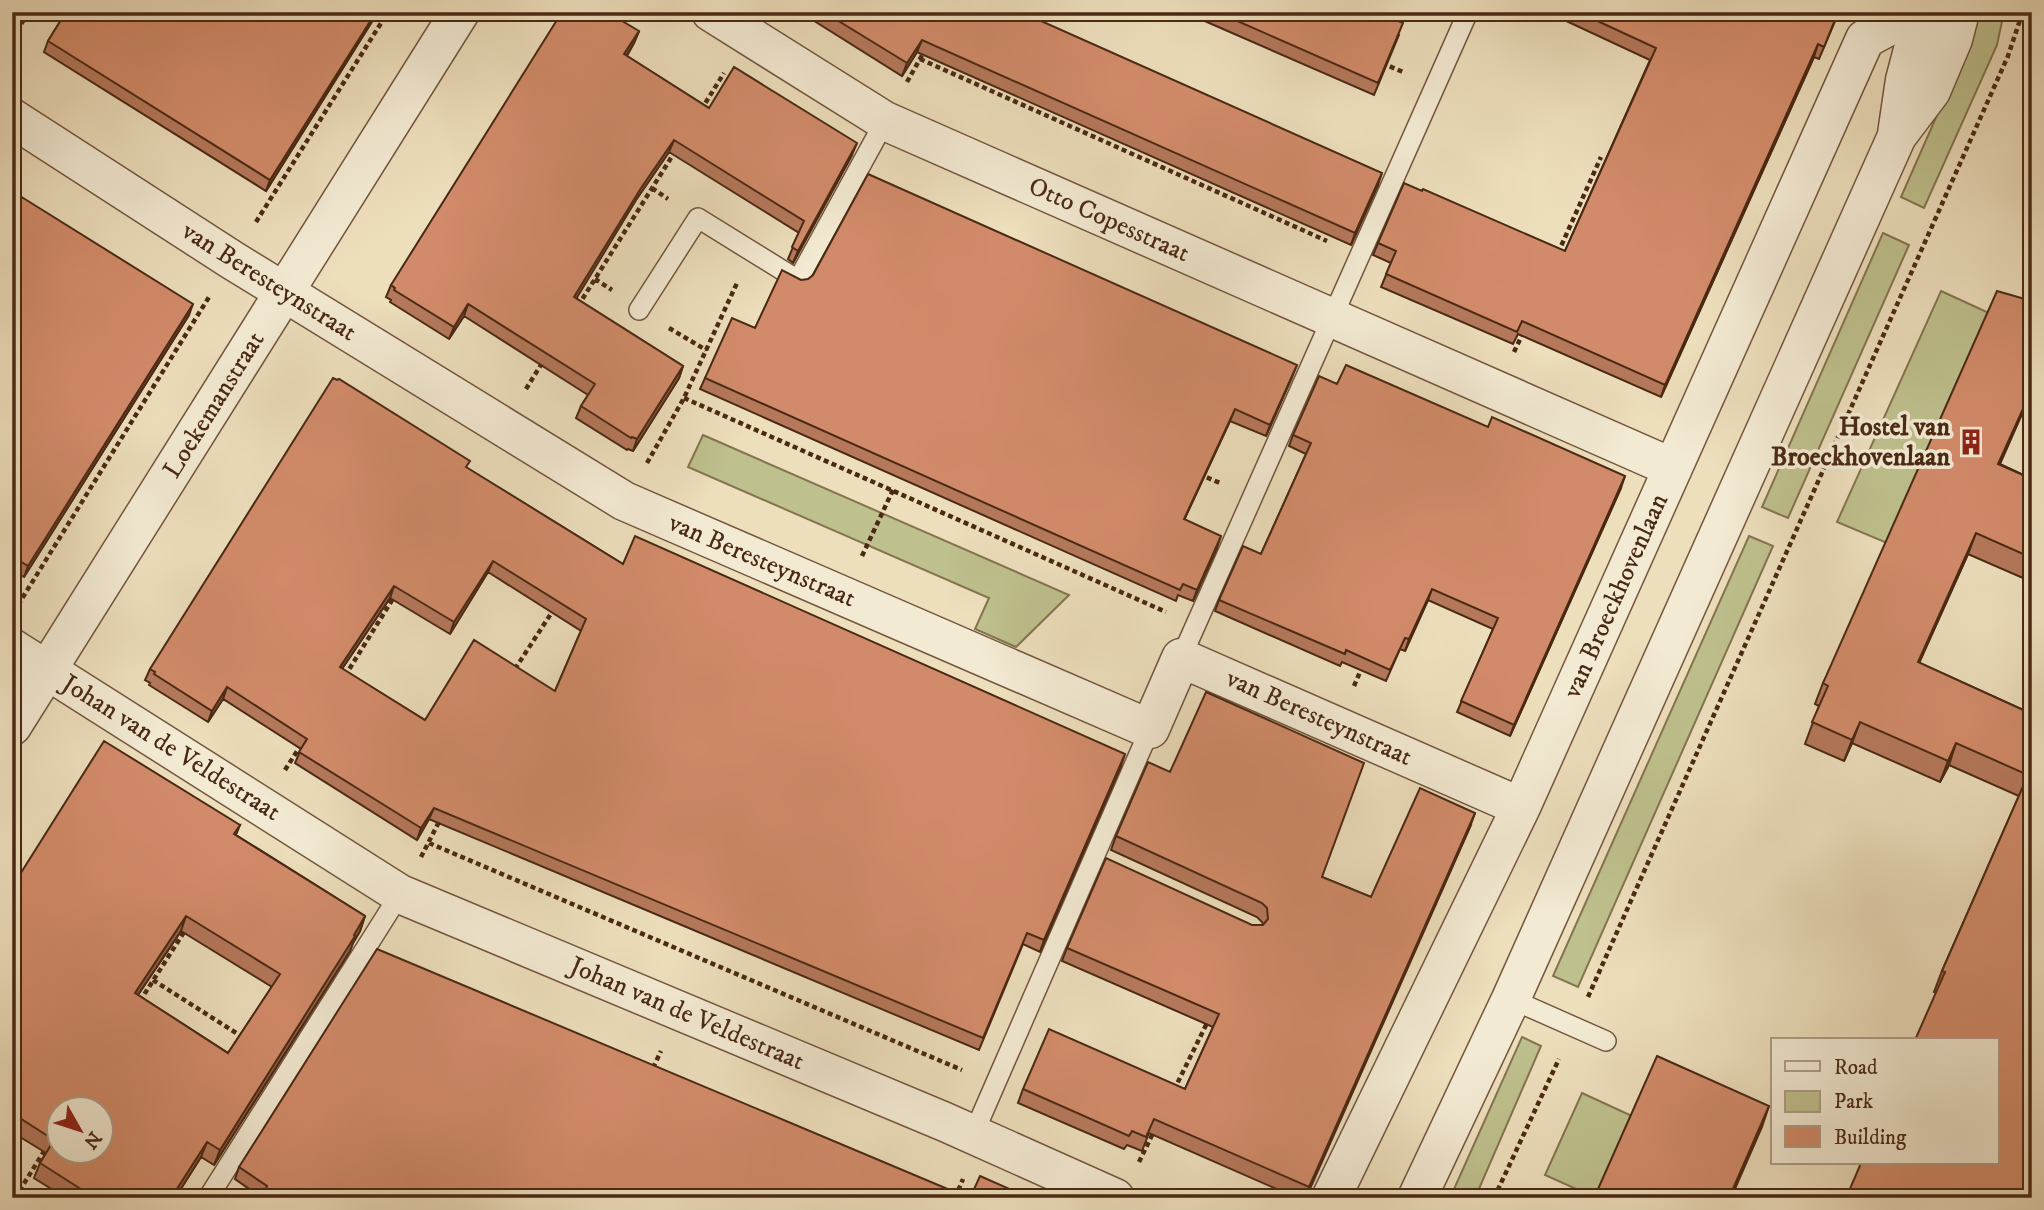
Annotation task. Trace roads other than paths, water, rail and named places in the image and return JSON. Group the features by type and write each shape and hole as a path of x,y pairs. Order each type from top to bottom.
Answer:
{"street":[{"name":"Loekemanstraat","path":"12,726 460,12"},
{"name":"Otto Copesstraat","path":"711,12 885,121 1672,468"},
{"name":"van Broeckhovenlaan","path":"1331,1198 1521,807 1865,39 1915,12"},
{"path":"1897,136 1905,80 1923,12"},
{"path":"1417,1198 1511,999 1897,136 1931,90 1953,39 1960,12"},
{"name":"van Beresteynstraat","path":"12,118 232,260 624,501 1150,729"},
{"name":"van Beresteynstraat","path":"1188,641 1337,726 1521,807"},
{"path":"1150,729 1188,641"},
{"name":"Johan van de Veldestraat","path":"12,648 400,894 973,1135 1125,1185"}],"lane":[{"path":"1188,641 1468,12"},
{"path":"639,310 698,218 798,281 885,121"},
{"path":"973,1135 1101,859 1150,729"},
{"path":"208,1198 400,894"},
{"path":"1511,999 1606,1041"}],"place":[{"name":"Hostel van Broeckhovenlaan","path":"1971,442"}]}
